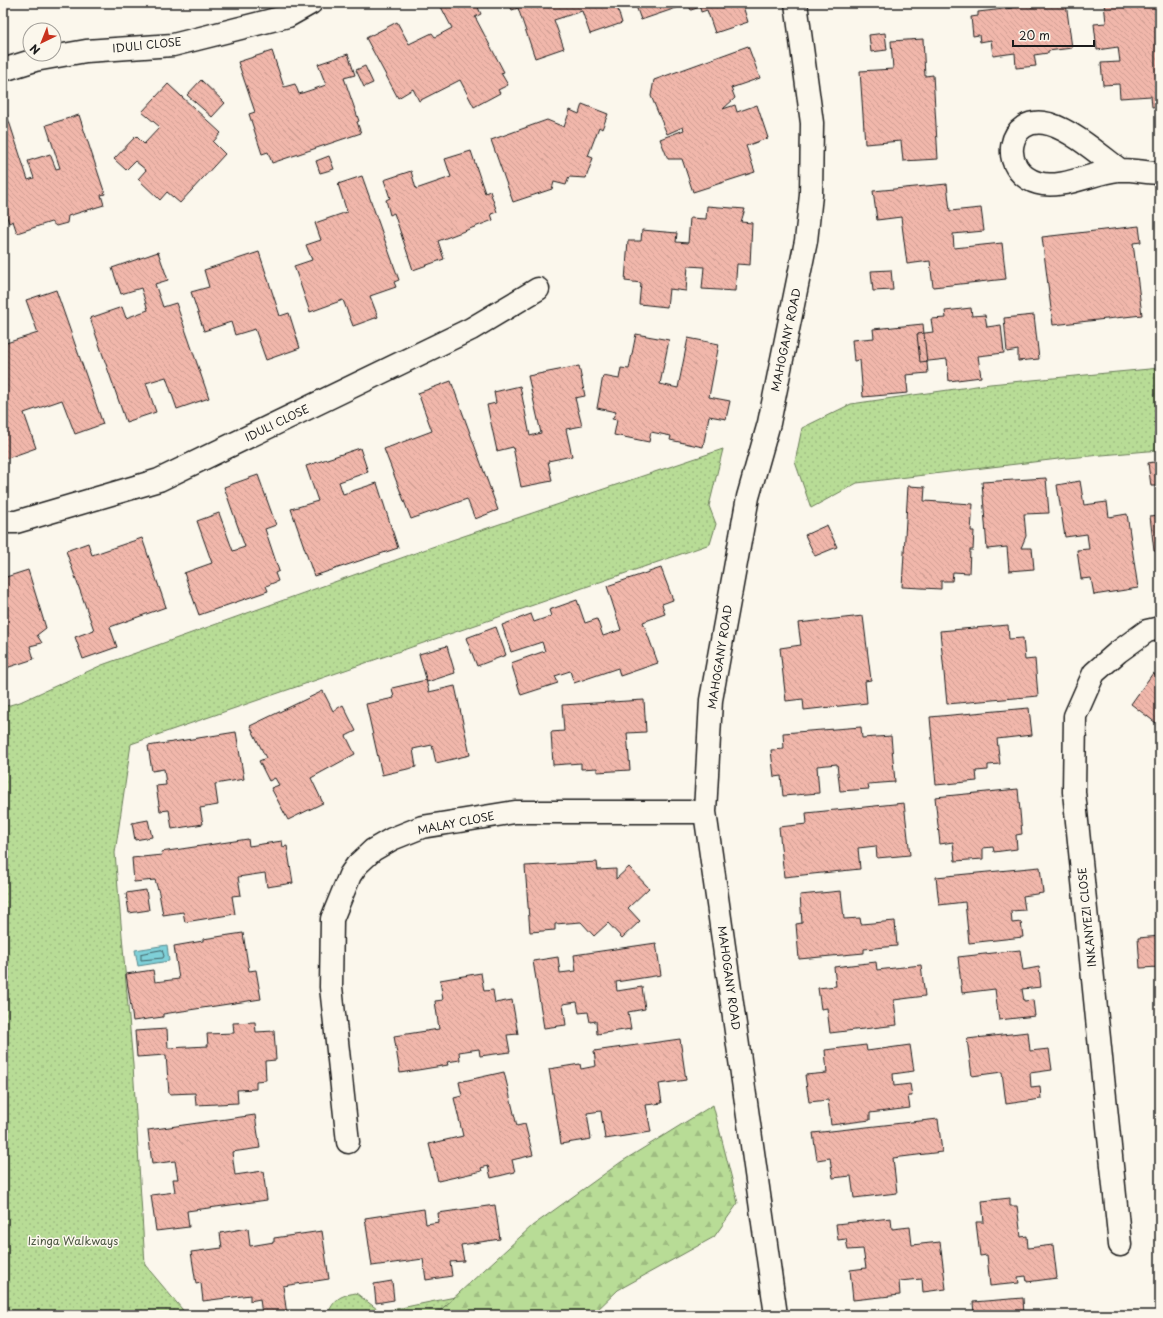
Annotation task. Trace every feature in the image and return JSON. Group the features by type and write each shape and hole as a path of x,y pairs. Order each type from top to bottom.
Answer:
{"street":[{"name":"IDULI CLOSE","path":"3,70 35,60 86,51 173,45 288,16 311,3"},
{"name":"MAHOGANY ROAD","path":"776,1315 705,812 711,700 748,497 769,423 806,241 811,195 812,123 796,3"},
{"path":"1120,170 1160,172"},
{"name":"IDULI CLOSE","path":"3,522 16,522 159,480 471,329 538,289"},
{"name":"INKANYEZI CLOSE","path":"1120,1245 1074,792 1075,716 1094,673 1118,652 1147,632 1160,628"},
{"name":"MALAY CLOSE","path":"348,1142 331,987 332,919 350,875 357,865 373,850 392,839 422,827 515,812 705,812"}],"green space":[{"path":"1160,368 1160,450 1067,458 857,483 811,508 795,462 802,428 851,404 990,384"},
{"name":"Izinga Walkways","path":"723,449 709,506 716,524 710,544 131,744 115,853 133,1065 145,1265 187,1315 3,1315 3,707 20,702 102,665 446,542"},
{"path":"713,1105 738,1203 714,1237 618,1290 592,1315 435,1315 532,1226 621,1162"},
{"path":"356,1293 381,1312 455,1297 435,1315 327,1315 332,1305 338,1299 345,1295"}],"water":[{"path":"167,945 169,961 138,966 135,950"}],"building":[{"path":"439,3 476,3 481,14 475,17 504,72 501,73 508,85 498,90 500,93 474,107 460,80 419,101 413,89 398,98 366,38 397,22 409,44 432,33 435,37 452,28"},
{"path":"509,3 616,3 622,23 590,34 582,11 554,20 564,48 535,58 518,8 512,10"},
{"path":"635,3 742,3 748,22 715,33 707,10 701,12 700,7 691,10 688,4 641,20"},
{"path":"1012,3 1030,3 1031,7 1066,3 1072,48 1048,51 1048,53 1034,55 1036,66 1016,68 1015,53 993,56 991,40 980,42 979,35 973,36 971,17 978,16 978,12 1013,8"},
{"path":"1104,3 1160,3 1160,106 1152,107 1151,96 1120,98 1119,84 1103,85 1101,63 1120,62 1118,47 1097,50 1094,24 1106,23"},
{"path":"885,33 887,50 871,52 869,35"},
{"path":"923,39 925,76 933,75 938,159 903,161 901,141 865,144 860,71 893,69 891,41"},
{"path":"748,46 760,78 731,88 735,98 723,109 735,105 737,112 757,105 768,138 746,146 755,172 693,192 682,159 668,159 660,139 684,130 683,127 667,134 651,96 654,80"},
{"path":"272,51 284,87 295,84 299,94 326,85 318,64 348,54 355,75 344,78 359,121 357,122 361,133 272,163 268,152 262,154 249,114 255,112 238,62"},
{"path":"365,66 373,83 364,87 356,70"},
{"path":"201,80 225,103 212,117 187,95"},
{"path":"168,84 221,133 213,142 225,154 180,203 167,192 160,200 138,179 146,170 135,161 126,170 114,159 136,136 144,144 160,127 142,112"},
{"path":"582,104 608,114 602,129 599,127 588,156 593,158 586,178 569,177 566,185 554,182 552,189 513,202 491,140 547,120 564,127 570,110 579,114"},
{"path":"6,112 28,180 34,178 28,161 50,154 56,169 60,168 46,125 79,115 105,194 101,195 104,205 68,216 67,223 56,226 51,222 17,233 13,221 9,223 3,205 3,113"},
{"path":"471,151 485,193 490,191 497,212 491,214 493,220 438,241 444,259 413,270 394,213 390,215 386,200 390,198 384,180 411,171 416,189 451,177 445,159"},
{"path":"329,156 334,169 320,173 316,161"},
{"path":"362,176 399,280 394,282 396,287 370,296 378,317 353,326 343,300 310,312 294,266 312,260 306,245 321,240 315,223 347,212 338,184"},
{"path":"947,184 950,211 981,208 984,231 953,234 954,248 1002,243 1006,279 933,287 930,261 907,264 901,217 877,220 873,191"},
{"path":"707,206 745,209 741,222 752,223 750,265 737,264 735,291 702,289 704,267 688,266 686,291 669,289 667,307 639,304 641,283 625,281 628,241 641,241 642,230 677,233 676,242 688,243 690,218 706,219"},
{"path":"1139,226 1141,242 1133,243 1142,315 1053,325 1042,237"},
{"path":"158,252 168,280 155,284 163,307 176,303 209,398 177,409 166,377 146,383 156,412 126,422 90,318 122,307 126,318 148,310 141,288 121,294 112,268"},
{"path":"259,252 280,316 289,313 300,348 266,360 255,329 235,335 231,322 204,331 191,292 209,287 204,270"},
{"path":"1160,267 1160,288 1159,289 1157,268"},
{"path":"891,270 893,290 873,291 871,271"},
{"path":"56,290 103,424 75,434 62,400 24,413 36,448 5,459 3,454 3,344 38,333 26,300"},
{"path":"971,308 972,316 985,315 987,327 1001,325 1004,353 978,356 981,377 949,381 947,359 920,362 917,334 933,332 931,319 946,318 945,311"},
{"path":"1034,315 1039,359 1018,361 1018,350 1007,352 1004,318"},
{"path":"923,324 928,373 906,375 908,393 863,397 860,360 854,361 852,340 874,338 873,329"},
{"path":"636,334 669,340 660,384 678,388 688,338 719,344 709,397 730,401 726,419 709,416 703,447 670,440 671,436 651,432 649,442 614,435 617,420 612,419 616,412 597,408 603,376 619,379 621,368 629,369"},
{"path":"579,366 585,396 575,398 582,426 566,429 572,456 548,461 552,481 521,487 513,447 497,451 487,405 496,403 494,392 520,386 530,436 541,433 528,376"},
{"path":"451,381 498,510 475,519 467,499 411,519 384,449 432,431 418,393"},
{"path":"360,448 368,472 339,482 343,494 377,483 398,548 314,576 291,509 318,501 306,466"},
{"path":"1160,461 1160,486 1151,486 1148,463"},
{"path":"258,475 276,525 265,529 279,571 275,573 278,581 266,586 268,591 199,615 184,573 212,563 197,521 219,513 233,551 245,547 224,487"},
{"path":"1046,478 1049,513 1024,514 1026,536 1021,548 1032,548 1034,569 1009,571 1007,547 987,549 982,482"},
{"path":"1080,481 1084,505 1107,502 1109,517 1127,514 1138,588 1094,595 1091,578 1081,579 1077,550 1089,549 1087,534 1065,537 1057,485"},
{"path":"908,486 925,487 924,501 973,504 971,531 974,531 973,550 970,550 969,573 953,572 952,581 941,581 941,589 902,587"},
{"path":"1160,515 1160,551 1154,551 1150,516"},
{"path":"827,525 837,547 815,556 805,535"},
{"path":"142,538 166,607 110,627 117,647 83,659 75,637 94,630 66,551 88,543 92,555"},
{"path":"661,568 673,600 662,604 665,614 643,622 658,663 620,676 618,668 574,683 570,671 555,676 558,683 521,695 511,663 545,651 542,642 511,652 502,625 531,614 534,622 551,616 549,610 577,600 585,623 597,619 603,636 621,630 607,586"},
{"path":"28,570 46,628 37,635 42,643 30,646 34,659 3,669 3,578"},
{"path":"863,616 871,680 865,681 867,703 804,710 803,699 786,701 780,648 801,645 798,623"},
{"path":"1008,625 1009,639 1023,638 1025,660 1035,659 1038,696 947,704 940,631"},
{"path":"496,627 506,655 477,666 466,638"},
{"path":"447,646 455,673 427,682 419,654"},
{"path":"1153,673 1160,678 1160,726 1131,704"},
{"path":"426,680 429,692 455,686 470,755 436,763 432,745 413,749 416,767 382,775 366,704 394,698 392,688"},
{"path":"323,691 333,711 343,705 356,731 346,736 355,754 311,778 323,803 288,820 271,788 279,785 275,778 269,781 259,761 266,758 250,726"},
{"path":"644,700 646,732 627,733 630,770 597,772 597,768 581,769 581,763 553,765 551,732 564,731 562,705"},
{"path":"1029,708 1032,735 997,739 1000,764 988,765 988,770 976,771 977,781 936,785 930,717"},
{"path":"861,727 862,738 891,736 895,782 868,784 869,789 840,791 837,764 817,766 819,793 783,796 781,776 774,777 771,750 784,749 783,733"},
{"path":"236,732 244,779 215,784 218,805 200,808 203,824 172,829 169,810 160,811 156,786 166,785 164,769 152,771 148,746"},
{"path":"1018,789 1022,834 1016,835 1017,849 994,852 993,847 983,848 983,859 955,861 953,842 940,844 935,797"},
{"path":"904,803 910,855 877,858 876,846 858,848 860,869 784,877 779,827 807,824 806,813"},
{"path":"148,820 152,837 135,840 132,823"},
{"path":"248,839 249,846 282,841 283,847 287,846 293,883 267,887 265,873 238,877 241,895 232,896 235,914 185,922 183,912 163,915 155,880 134,882 132,858 162,855 161,852"},
{"path":"597,862 598,870 616,869 616,879 629,867 649,888 628,908 640,921 622,938 608,923 594,936 581,922 555,924 555,930 530,932 525,866"},
{"path":"1040,867 1043,893 1023,896 1025,910 1011,911 1012,923 1021,922 1023,937 969,943 965,902 939,905 936,877"},
{"path":"1160,879 1160,897 1157,897 1155,880"},
{"path":"146,890 149,910 129,913 126,893"},
{"path":"841,891 844,919 860,918 861,924 895,921 897,946 864,949 864,953 799,959 796,924 802,923 800,895"},
{"path":"243,933 249,971 256,970 261,999 163,1014 163,1017 133,1021 126,974 153,970 155,982 179,979 174,946 203,941 203,939"},
{"path":"1160,936 1160,967 1140,968 1138,938"},
{"path":"656,943 661,975 616,982 617,991 642,987 645,1009 628,1012 631,1029 597,1034 596,1021 590,1022 588,1012 579,1013 577,1002 563,1004 566,1025 544,1028 533,961 558,957 560,973 576,971 574,955"},
{"path":"1020,950 1023,970 1039,967 1041,987 1022,989 1024,1001 1033,1000 1035,1016 999,1020 995,989 962,993 958,957"},
{"path":"876,962 877,970 921,965 925,996 894,1000 897,1025 830,1033 827,1008 821,1009 818,988 836,986 834,967"},
{"path":"481,973 484,991 493,990 495,1003 512,1000 518,1034 507,1035 510,1052 480,1056 479,1049 459,1052 460,1060 447,1062 448,1065 400,1073 394,1036 439,1029 435,1001 443,1000 440,980"},
{"path":"1157,1017 1160,1017 1160,1042"},
{"path":"255,1022 256,1032 274,1031 276,1060 265,1061 266,1080 256,1081 256,1089 237,1090 238,1103 196,1105 195,1093 169,1094 166,1055 137,1057 135,1031 167,1029 168,1048 208,1046 207,1034 234,1033 233,1023"},
{"path":"1028,1032 1030,1051 1049,1049 1052,1070 1030,1073 1031,1087 1040,1086 1041,1099 1006,1104 1002,1072 972,1076 967,1039"},
{"path":"680,1039 686,1080 659,1084 662,1103 646,1105 651,1132 605,1139 601,1111 587,1113 591,1139 561,1144 549,1069 580,1064 581,1069 596,1066 594,1051"},
{"path":"866,1045 867,1051 910,1045 914,1071 893,1074 894,1086 910,1084 912,1096 908,1096 910,1108 870,1113 870,1120 831,1125 828,1100 809,1102 805,1075 827,1073 825,1050"},
{"path":"504,1072 517,1126 525,1124 533,1155 512,1160 515,1172 491,1178 488,1166 481,1168 482,1171 438,1181 429,1144 463,1136 454,1098 462,1096 459,1082"},
{"path":"255,1115 260,1148 232,1152 235,1175 263,1171 267,1200 187,1211 189,1227 156,1231 151,1195 175,1192 173,1179 178,1179 175,1161 152,1164 148,1130"},
{"path":"938,1119 942,1152 893,1158 897,1193 854,1198 851,1176 833,1178 830,1158 817,1160 813,1133"},
{"path":"1010,1198 1010,1206 1017,1206 1021,1237 1027,1236 1028,1248 1053,1245 1057,1278 1027,1282 1026,1276 1018,1277 1019,1283 990,1286 987,1255 980,1256 976,1222 984,1222 982,1201"},
{"path":"495,1205 500,1239 461,1245 464,1261 450,1262 452,1276 426,1280 423,1259 372,1266 365,1218 424,1209 426,1224 439,1222 438,1213"},
{"path":"891,1218 892,1229 910,1227 912,1245 940,1242 946,1289 923,1292 922,1279 899,1281 900,1295 853,1300 850,1270 866,1268 863,1249 848,1250 846,1239 838,1240 836,1224"},
{"path":"248,1228 250,1246 274,1242 274,1238 322,1231 329,1279 283,1286 287,1315 262,1315 260,1299 250,1301 250,1295 203,1301 201,1283 196,1284 191,1252 222,1248 220,1233"},
{"path":"392,1281 394,1300 376,1303 374,1284"},
{"path":"1023,1298 1024,1315 974,1315 973,1302"}]}
